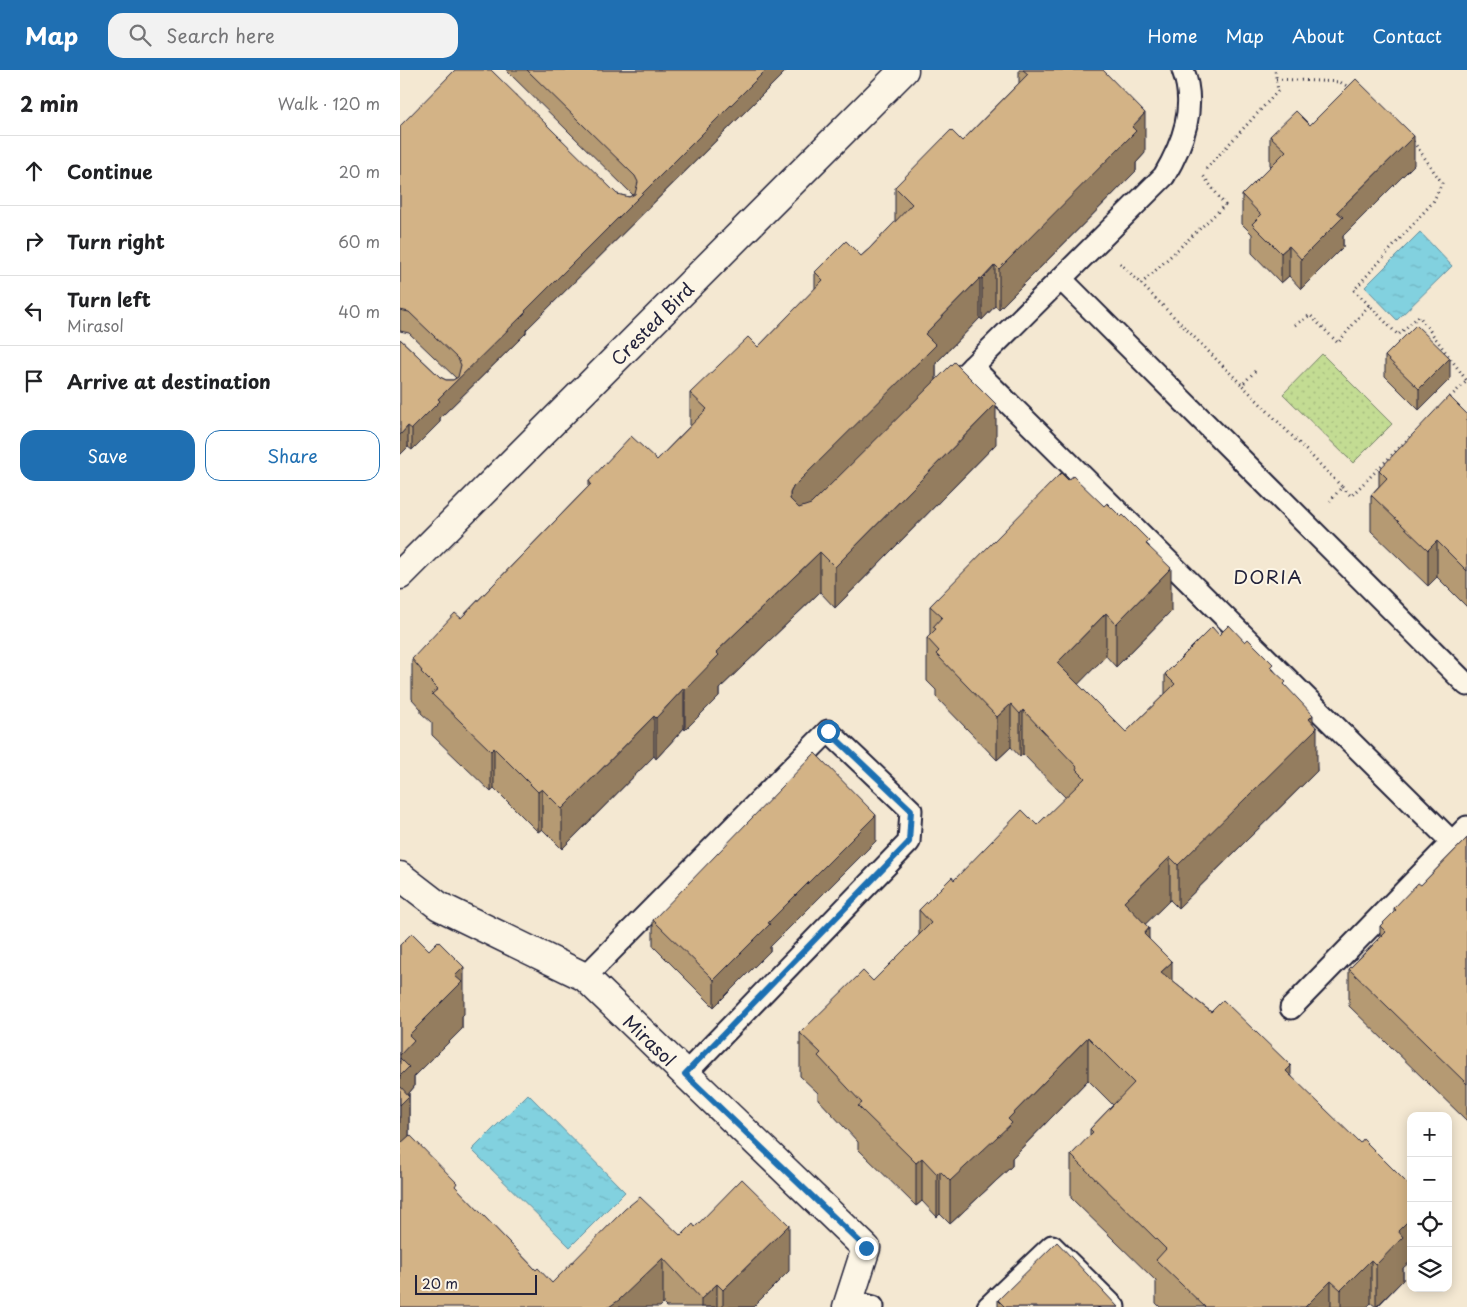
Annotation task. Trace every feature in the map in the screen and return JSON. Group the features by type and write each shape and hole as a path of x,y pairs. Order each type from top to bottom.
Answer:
{"street":[{"name":"Crested Bird","path":"400,575 904,70"},
{"name":"Mirasol","path":"400,876 438,906 585,977 866,1248 856,1305"}],"lane":[{"path":"951,388 1164,176 1176,156 1186,130 1189,102 1186,79 1182,70"},
{"path":"1061,279 1467,685"},
{"path":"972,368 1452,842"},
{"path":"585,977 828,731 911,810 909,842 685,1074"},
{"path":"1291,1008 1467,827"},
{"path":"988,1307 1052,1246 1114,1307"}],"path":[{"path":"1142,284 1225,205 1202,174 1278,91 1275,70"},
{"path":"1276,79 1340,82 1356,91"},
{"path":"1406,135 1420,149 1442,182 1434,202 1354,290 1398,335 1419,316 1467,381 1446,401"},
{"path":"1115,258 1351,496 1412,435"},
{"path":"1295,325 1310,314 1338,343 1369,305"},
{"path":"1242,385 1255,371"},
{"path":"1327,504 1342,487"}],"green space":[{"path":"1322,354 1392,424 1353,463 1283,394"}],"water":[{"path":"1420,232 1452,266 1397,320 1365,287"},
{"path":"528,1094 625,1192 570,1247 472,1150"}],"building":[{"path":"455,70 491,70 617,194 629,197 635,194 638,182 635,176 527,70 766,70 438,399 440,401 412,429 408,426 400,435 400,339 440,377 446,380 453,380 458,377 461,365 458,359 409,312 400,310 400,126"},
{"path":"1023,70 1103,70 1145,113 1132,127 1136,131 999,269 995,265 982,279 980,278 925,334 936,345 793,487 790,499 799,508 811,504 954,362 996,404 835,567 820,552 716,652 719,655 685,690 684,688 656,718 654,716 562,809 542,789 538,792 494,748 491,751 432,694 438,689 421,672 412,659 455,613 461,618 591,484 589,481 631,436 657,460 707,409 690,393 748,337 758,347 823,280 815,272 846,241 861,256 869,249 912,204 895,187 951,130 962,141 1028,74"},
{"path":"1356,79 1414,136 1337,212 1343,217 1301,259 1289,246 1281,253 1252,224 1261,215 1242,195 1286,151 1270,136 1296,111 1310,125"},
{"path":"1416,325 1450,358 1419,389 1385,356"},
{"path":"1449,396 1467,414 1467,571 1437,541 1428,550 1371,495 1387,478 1379,470"},
{"path":"1061,473 1068,480 1073,476 1104,506 1107,503 1121,517 1123,515 1149,541 1146,544 1171,568 1116,624 1106,613 1057,663 1126,732 1175,684 1165,674 1212,627 1219,635 1229,625 1245,642 1248,639 1273,664 1270,667 1286,682 1284,684 1313,715 1309,719 1317,728 1178,865 1170,857 1124,902 1149,928 1144,934 1172,962 1161,972 1211,1012 1223,1000 1291,1066 1286,1071 1360,1143 1363,1139 1407,1183 1407,1222 1398,1231 1403,1237 1376,1265 1371,1260 1341,1290 1331,1281 1305,1307 1205,1307 1156,1260 1166,1249 1071,1155 1093,1132 1090,1129 1134,1083 1088,1037 1008,1119 1012,1123 950,1181 940,1171 937,1174 922,1158 916,1163 858,1106 862,1103 818,1056 821,1053 800,1033 863,971 873,981 931,923 919,910 952,877 954,880 1022,810 1037,825 1085,778 1023,710 1020,714 1011,704 997,717 936,654 939,651 927,638 936,629 933,627 942,617 930,606"},
{"path":"815,753 876,815 714,980 653,920"},
{"path":"1467,838 1467,1084 1349,969 1386,932 1380,926 1396,910 1394,908 1418,883 1421,885"},
{"path":"412,933 429,950 438,941 464,967 455,976 462,982 409,1035 414,1040 400,1055 400,945"},
{"path":"400,1058 409,1067 400,1076"},
{"path":"400,1086 409,1096 400,1105"},
{"path":"410,1135 457,1183 455,1186 536,1270 538,1268 552,1283 625,1209 640,1197 681,1236 693,1224 695,1227 742,1179 789,1225 723,1290 717,1284 701,1299 663,1258 619,1300 609,1307 400,1307 400,1144"},
{"path":"1057,1242 1118,1307 1005,1307 998,1300"}],"district":[{"name":"DORIA","path":"1268,576"}],"route":[{"path":"828,731 911,810 909,842 814,938 685,1074 866,1248"}]}
